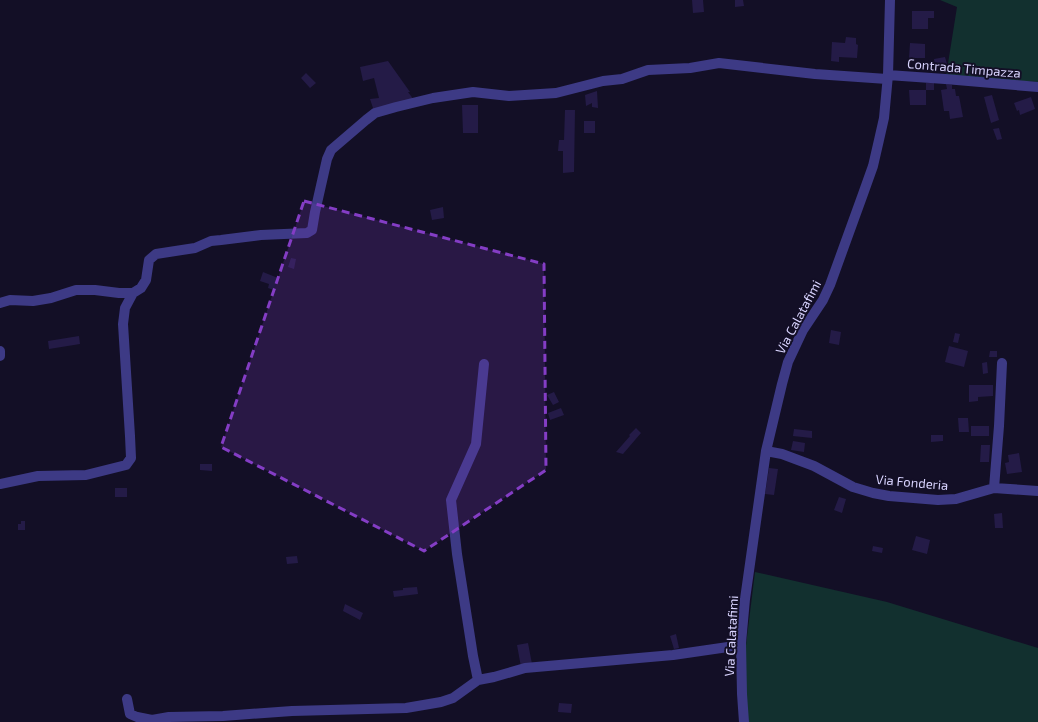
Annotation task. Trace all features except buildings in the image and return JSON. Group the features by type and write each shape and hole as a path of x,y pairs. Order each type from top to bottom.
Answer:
{"street":[{"name":"Via Calatafimi","path":"744,722 741,643 746,591 766,451 788,362 803,330 823,300 830,285 873,166 884,118 888,77 890,0"},
{"name":"Contrada Timpazza","path":"133,293 141,288 146,280 149,260 156,254 195,248 216,240 261,235 307,233 312,230 326,159 331,150 375,113 433,98 473,92 509,96 556,93 603,81 622,79 648,70 690,68 719,63 815,74 945,79 1038,87"},
{"path":"0,303 10,300 33,301 51,298 76,290 133,293 125,308 123,324 131,458 126,465 86,475 38,476 0,484"},
{"path":"0,351 0,356"},
{"path":"994,488 1002,363"},
{"path":"478,680 458,562 451,500 476,444 484,364"},
{"name":"Via Fonderia","path":"766,451 782,454 814,466 853,487 889,496 938,500 956,499 994,488 1038,490"},
{"path":"127,699 130,714 152,720 169,717 223,716 292,711 406,708 427,705 453,698 478,680 526,668 673,655 728,647 741,643"}],"highlighted area":[{"path":"304,201 544,264 546,470 424,551 221,447"}],"green space":[{"path":"940,0 1038,0 1038,82 946,76 957,7"},
{"path":"755,572 887,602 1038,648 1038,722 748,722 745,673 746,645"}]}
